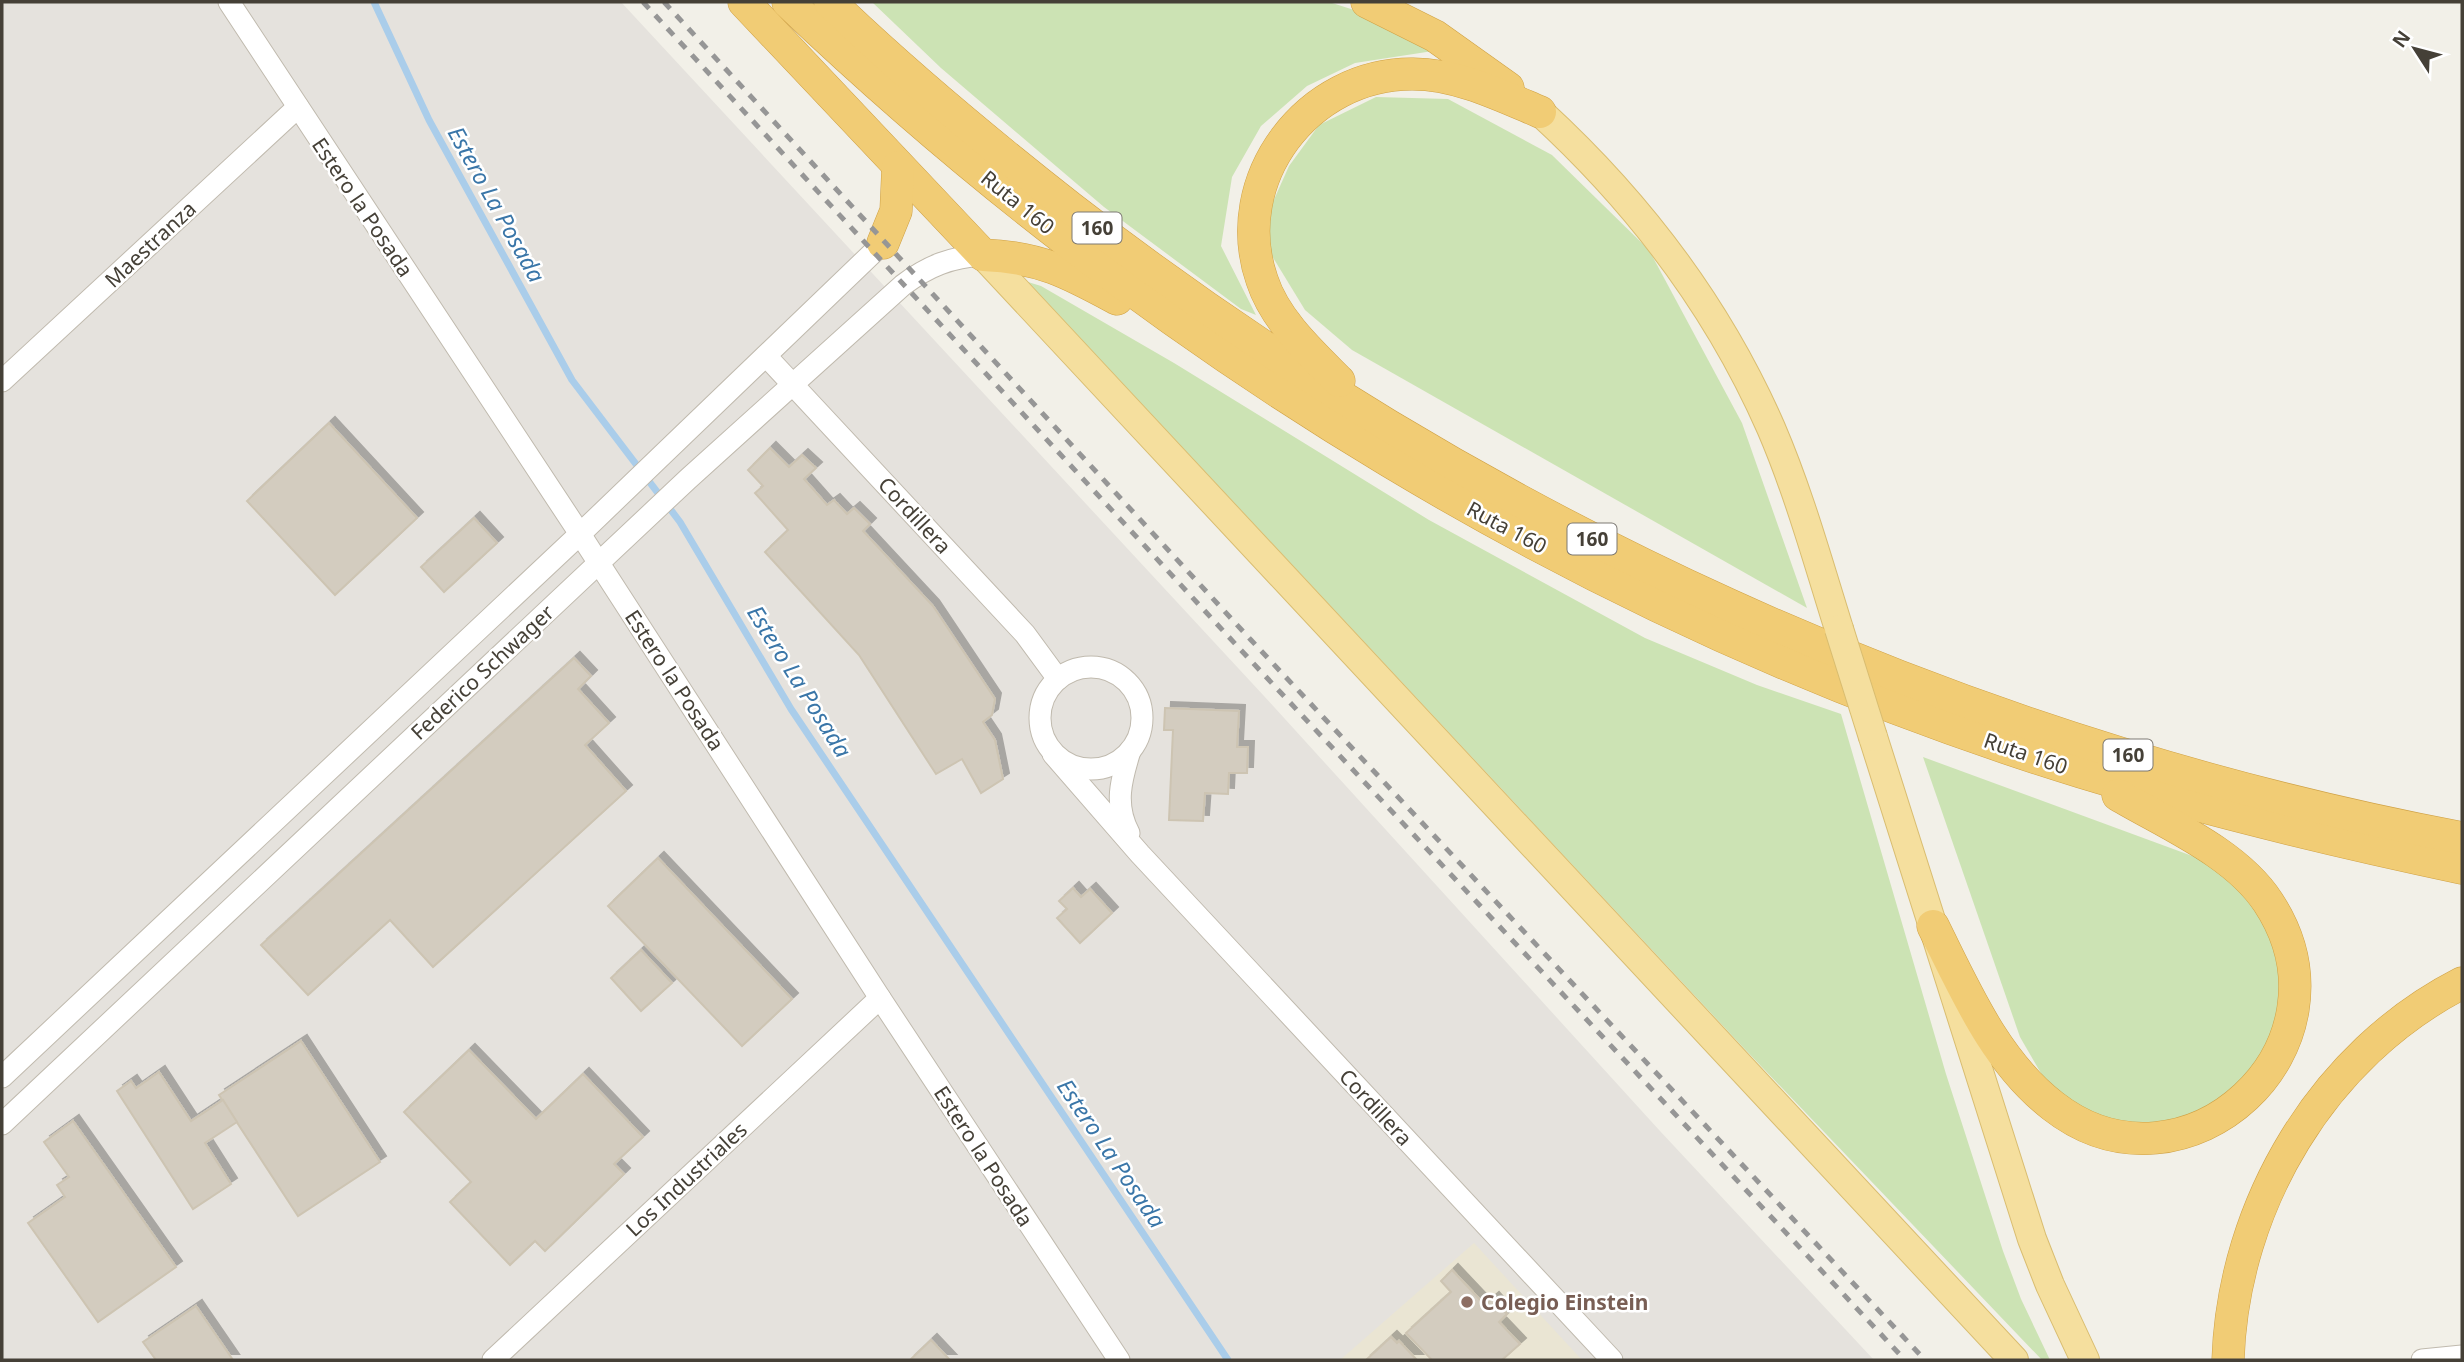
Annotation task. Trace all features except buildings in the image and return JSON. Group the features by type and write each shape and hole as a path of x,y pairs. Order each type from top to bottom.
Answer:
{"highway":[{"path":"744,2 983,255 1027,259 1049,265 1200,340"},
{"name":"Ruta 160","path":"788,2 903,107 979,171 1200,340 1376,454 1609,581 1768,655 1866,695 2078,771 2310,835 2462,868"},
{"name":"Ruta 160","path":"830,2 971,127 1096,227 1238,330 1483,481 1647,567 1804,639 1891,674 2067,736 2156,764 2330,810 2462,838"},
{"path":"1367,2 1435,36 1469,58 1540,113"},
{"path":"1387,424 1357,399 1295,334 1282,319 1267,292 1257,266 1253,232 1258,193 1265,172 1286,136 1307,114 1331,96 1370,79 1415,74 1453,79 1540,113"},
{"path":"883,243 896,211 898,167"},
{"path":"1933,926 1969,999 2007,1059 2036,1092 2075,1120 2118,1136 2169,1135 2209,1122 2244,1100 2259,1085 2281,1050 2292,1015 2290,953 2269,903 2259,890 2219,855 2078,771"},
{"path":"2228,1360 2233,1296 2248,1239 2268,1189 2299,1133 2336,1083 2376,1041 2420,1006 2462,983"}],"main road":[{"path":"1540,113 1576,146 1633,208 1686,276 1733,352 1757,399 1787,469 2032,1239 2085,1360"},
{"path":"983,255 2014,1360"}],"street":[{"name":"Estero la Posada","path":"229,2 1119,1360"},
{"name":"Maestranza","path":"2,381 298,107"},
{"name":"Federico Schwager","path":"2,1077 580,534 883,243"},
{"name":"Federico Schwager","path":"2,1124 390,757 792,383 922,271 950,260 983,255"},
{"name":"Cordillera","path":"766,356 1025,634 1058,679"},
{"name":"Cordillera","path":"1140,854 1122,821 1119,805 1121,783 1130,751 1139,737 1142,720 1140,704 1133,688 1106,669 1089,667 1073,670 1058,679 1047,691 1041,707 1040,723 1044,740 1053,754 1140,854 1612,1360"},
{"path":"369,731 390,757"},
{"path":"1053,754 1075,767 1101,769 1117,763 1130,751"},
{"path":"161,926 183,955"},
{"name":"Los Industriales","path":"493,1360 880,998"},
{"path":"2422,1360 2462,1356"}],"shaded area":[{"path":"2,2 621,2 1874,1360 2,1360"},
{"name":"Colegio Einstein","path":"1474,1243 1582,1360 1340,1360"}],"green space":[{"path":"872,2 1329,2 1351,9 1433,51 1355,63 1307,86 1261,126 1232,177 1221,246 1256,315 1241,309 1104,207 941,68"},
{"path":"1376,97 1448,99 1552,155 1649,250 1742,423 1807,608 1352,350 1305,310 1269,251 1264,222 1289,166 1319,125"},
{"path":"1028,282 1041,286 1174,363 1429,520 1645,638 1757,685 1841,714 1946,1074 2003,1251 2021,1299 2050,1360 2042,1360 1739,1043"},
{"path":"1923,757 2195,857 2230,875 2258,902 2287,978 2265,1062 2199,1116 2157,1126 2113,1121 2074,1104 2042,1075 2020,1037"}],"waterway":[{"name":"Estero La Posada","path":"374,2 429,120 572,380 680,522 791,709 1228,1360"}],"railway":[{"path":"643,2 1239,648 1905,1360"},
{"path":"664,2 1251,640 1925,1360"}],"place":[{"name":"Colegio Einstein","path":"1467,1302"}]}
